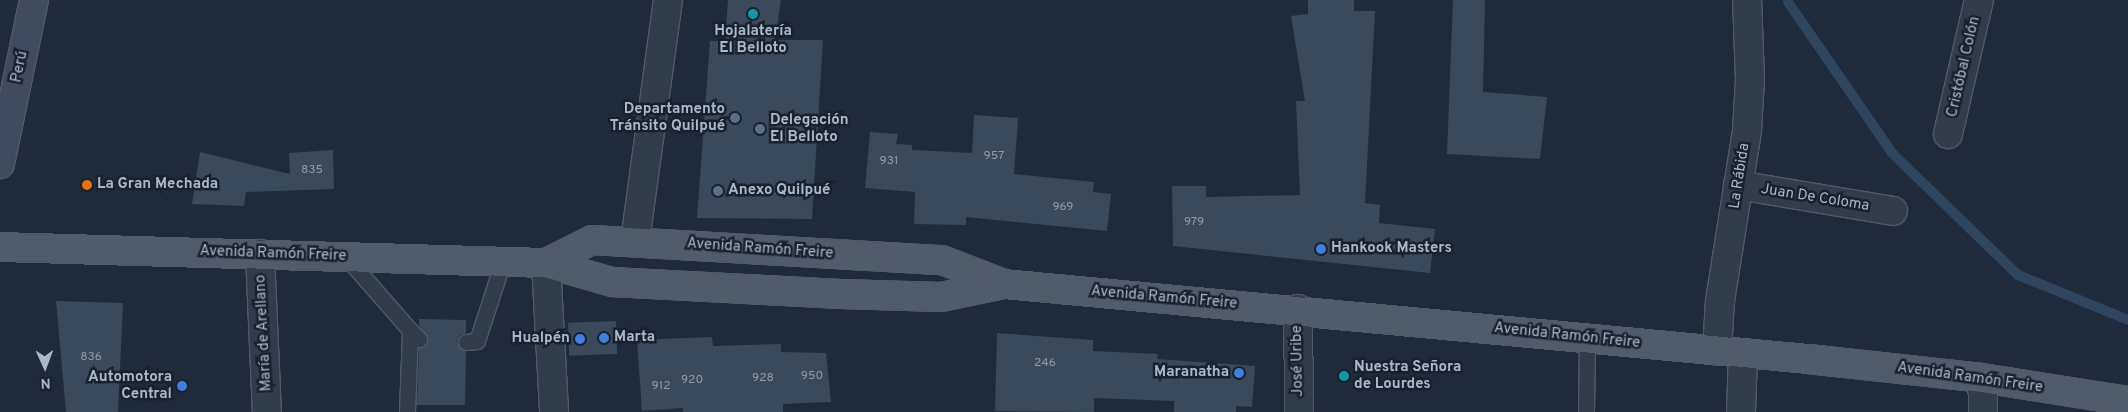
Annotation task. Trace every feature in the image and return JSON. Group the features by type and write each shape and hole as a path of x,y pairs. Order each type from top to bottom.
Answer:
{"main road":[{"name":"Perú","path":"0,164 34,0"},
{"name":"Avenida Ramón Freire","path":"546,263 592,240 942,260 1004,284 1298,309 1982,378 2128,402"},
{"path":"583,274 624,256 635,241"},
{"name":"Avenida Ramón Freire","path":"0,247 546,263 583,274 621,282 941,298 1004,284"}],"street":[{"path":"635,241 668,0"},
{"name":"La Rábida","path":"1741,412 1720,301 1747,130 1750,80 1747,0"},
{"name":"Cristóbal Colón","path":"1948,134 1980,0"},
{"name":"Juan De Coloma","path":"1738,185 1893,211"},
{"name":"María de Arellano","path":"260,254 268,412"},
{"path":"546,263 554,412"},
{"name":"José Uribe","path":"1298,309 1299,412"},
{"path":"1982,378 1983,412"}],"lane":[{"path":"344,256 414,335 408,412"},
{"path":"471,341 503,261"},
{"path":"1586,412 1587,339"}],"building":[{"name":"Delegación El Belloto","path":"728,0 781,0 775,40 823,40 812,219 697,218 710,41 725,41"},
{"path":"1308,0 1354,0 1354,11 1375,11 1365,203 1380,205 1379,223 1435,229 1430,273 1173,246 1172,186 1206,186 1206,197 1300,195 1296,101 1305,101 1291,16 1308,14"},
{"path":"1453,0 1485,0 1483,92 1547,97 1540,159 1447,154"},
{"path":"974,115 1018,118 1014,174 1094,182 1093,192 1111,194 1107,231 966,217 966,225 914,224 915,192 865,188 870,132 898,134 896,144 912,145 912,150 972,153"},
{"path":"333,150 334,189 246,192 244,206 192,204 200,152 290,174 289,153"},
{"path":"56,301 123,303 118,412 66,412"},
{"path":"419,319 466,320 466,333 460,335 457,342 466,351 465,405 417,405 419,348 428,341 419,325"},
{"path":"616,321 617,354 569,356 568,323"},
{"path":"997,333 1093,340 1093,351 1158,354 1157,359 1255,366 1252,407 1236,406 1236,412 1174,412 1174,401 1094,398 1094,412 995,411"},
{"path":"712,337 713,346 781,344 781,352 826,353 831,402 783,404 783,412 683,412 683,408 642,411 637,340"}],"waterway":[{"path":"1788,2 1892,153 2018,275 2128,320"}],"place":[{"name":"Hojalatería El Belloto","path":"753,14"},
{"name":"Departamento Tránsito Quilpué","path":"735,118"},
{"name":"Delegación El Belloto","path":"760,129"},
{"name":"La Gran Mechada","path":"87,185"},
{"name":"Anexo Quilpué","path":"718,191"},
{"name":"Hankook Masters","path":"1321,249"},
{"name":"Marta","path":"604,338"},
{"name":"Hualpén","path":"580,339"},
{"name":"Maranatha","path":"1239,373"},
{"name":"Nuestra Señora de Lourdes","path":"1344,376"},
{"name":"Automotora Central","path":"182,386"}]}
